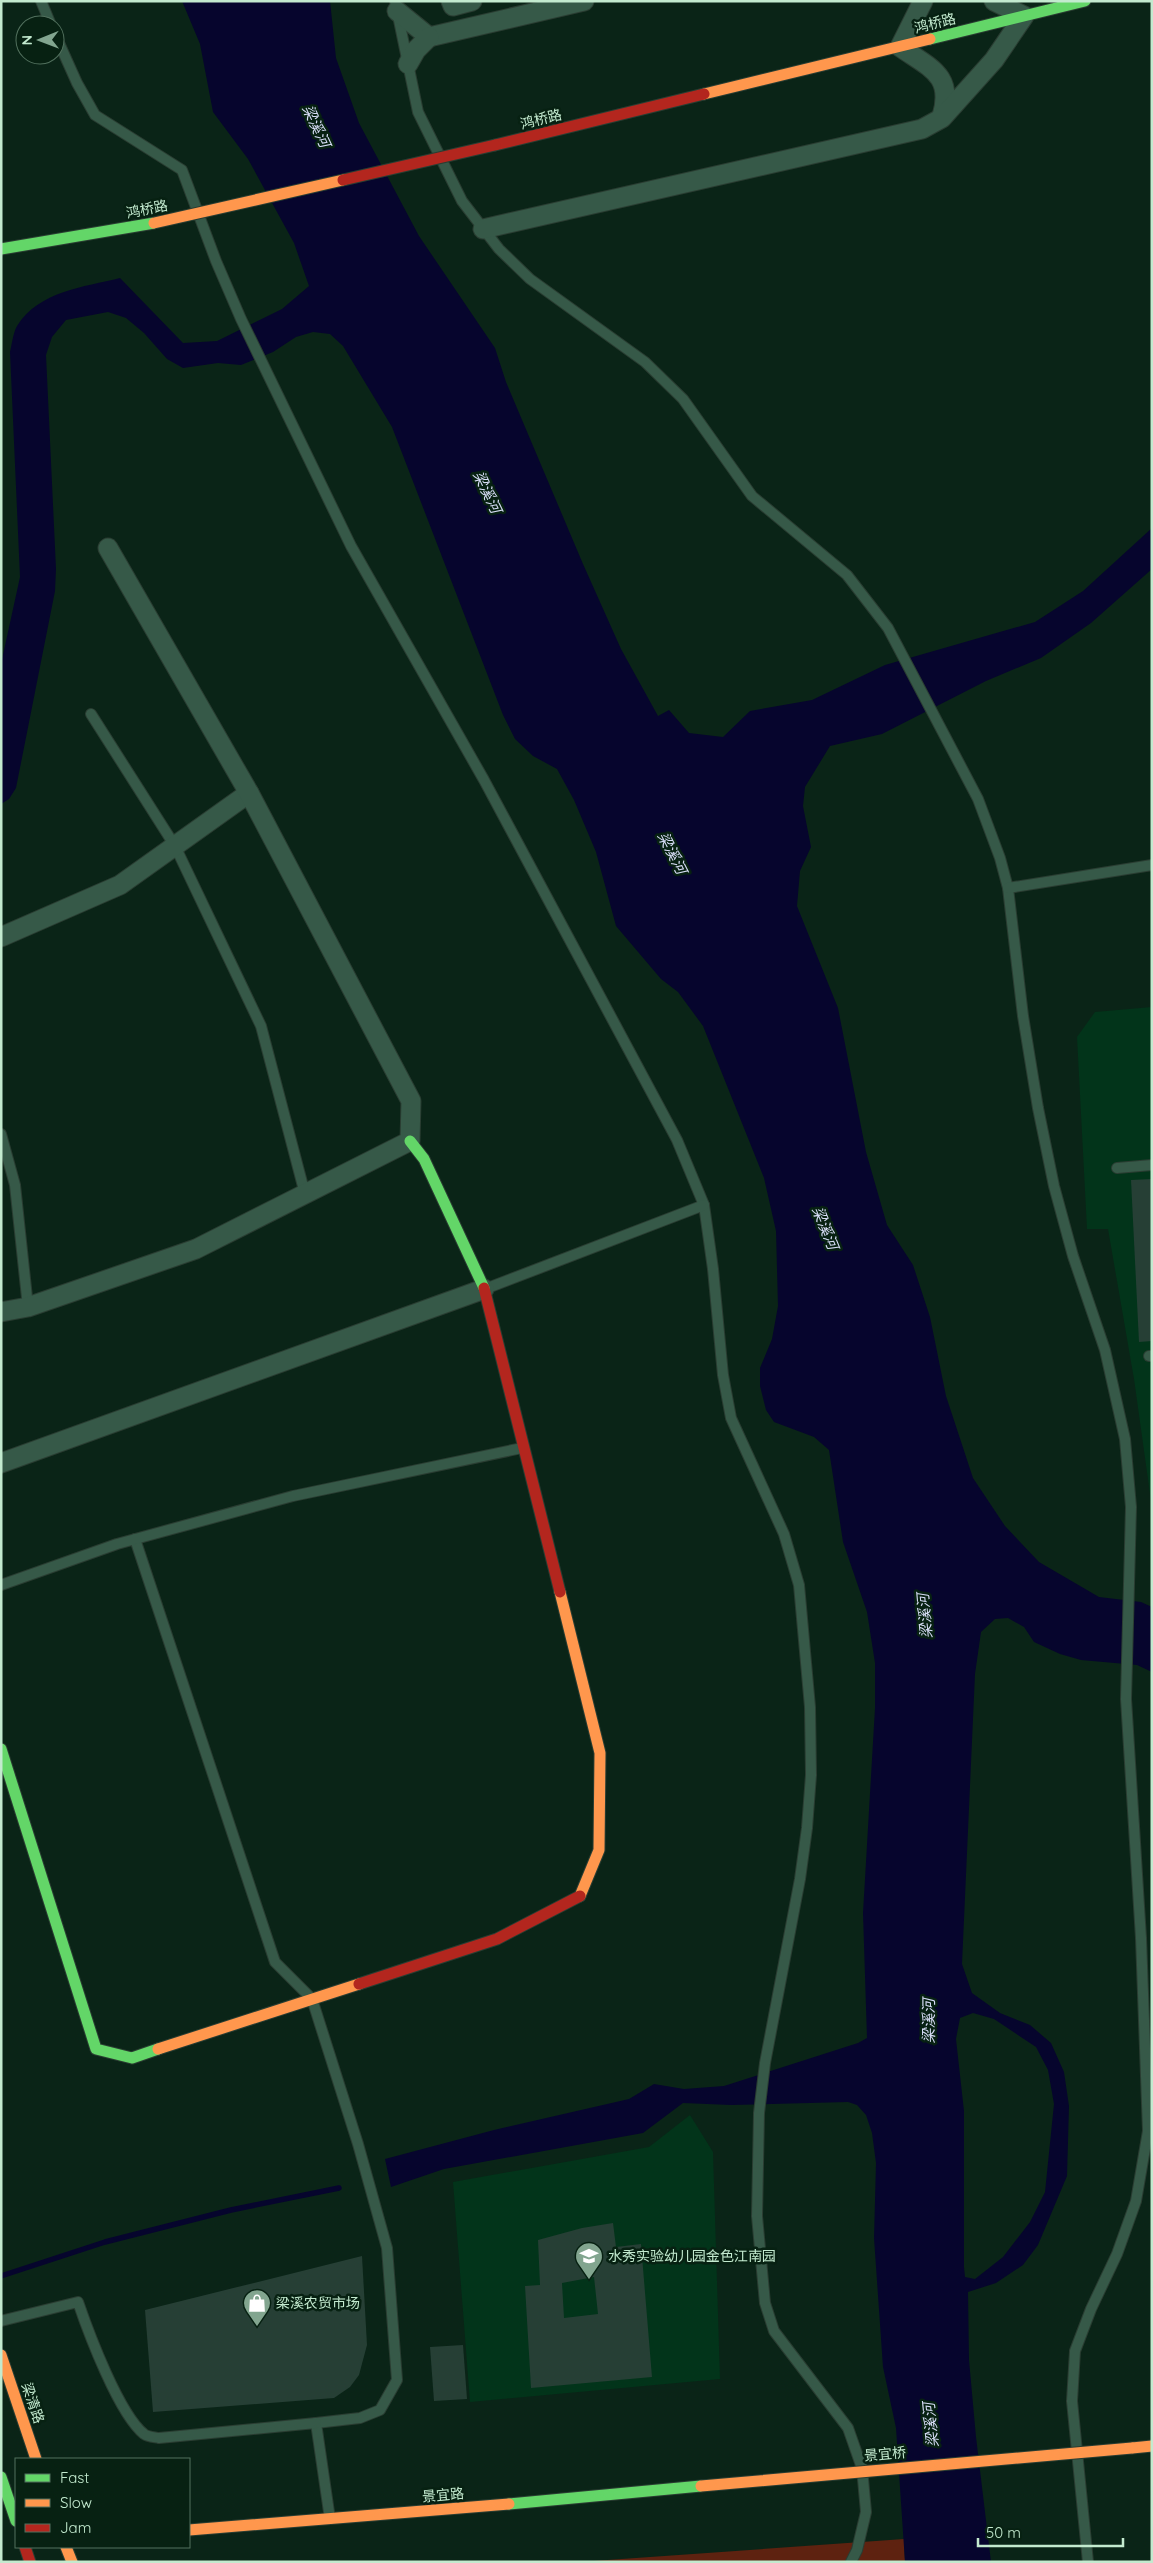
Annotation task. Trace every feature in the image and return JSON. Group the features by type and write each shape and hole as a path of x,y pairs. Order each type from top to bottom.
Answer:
{"street":[{"path":"451,1 453,6 472,1"},
{"path":"408,64 416,50 429,37 584,1"},
{"path":"924,1 900,47 935,72 946,87 947,100 942,118"},
{"path":"484,229 922,129 942,118 994,60 1024,16 994,1"},
{"name":"鸿桥路","path":"1,249 154,223 496,145 1085,1"},
{"path":"396,6 429,37"},
{"path":"1,1749 96,2049 132,2058 497,1939 580,1896 599,1850 600,1753 484,1289 424,1159 410,1141 411,1101 249,793 108,548"},
{"path":"1,936 120,885 249,793"},
{"path":"1,1312 28,1307 196,1249 410,1141"},
{"path":"1,1463 484,1289"},
{"name":"梁清路","path":"1,2355 36,2458"},
{"name":"景宜桥","path":"701,2486 1152,2446"},
{"path":"1,2476 15,2518"},
{"name":"景宜路","path":"190,2530 330,2520 701,2486"},
{"path":"29,2548 30,2562"},
{"path":"66,2548 72,2562"}],"lane":[{"path":"41,1 47,15"},
{"path":"396,6 418,112 462,201 499,249 530,279 645,362 683,399 752,496 847,575 888,628 978,800 1000,858 1008,888 1023,1016 1054,1186 1073,1256 1105,1350 1124,1439 1131,1507 1126,1698 1141,1938 1148,2131 1136,2201 1117,2254 1091,2309 1075,2351 1072,2401 1088,2562"},
{"path":"65,57 76,83 95,115 182,170 216,261 241,318 351,546 484,780 677,1140 704,1205 713,1269 723,1375 731,1418 784,1534 799,1585 810,1707 811,1775 807,1828 800,1879 765,2063 759,2113 757,2216 765,2303 774,2331 848,2428 862,2468 866,2512 857,2550 852,2562"},
{"path":"91,714 175,846 261,1026 305,1194"},
{"path":"1008,888 1152,865"},
{"path":"1,1134 15,1185 28,1307"},
{"path":"1117,1168 1152,1165"},
{"path":"484,1289 704,1205"},
{"path":"1,1585 135,1539 293,1496 523,1448"},
{"path":"1,2322 78,2302 95,2348 135,2424 146,2436 159,2438 360,2418 380,2410 397,2380 387,2248 358,2144 312,1999 275,1962 135,1539"},
{"path":"316,2423 330,2520"}],"shaded area":[{"path":"1152,1007 1152,1508 1134,1379 1108,1229 1087,1229 1077,1037 1095,1012"},
{"name":"水秀实验幼儿园金色江南园","path":"690,2115 713,2152 720,2379 470,2402 453,2182 649,2147"},
{"path":"904,2539 905,2562 579,2562"}],"water":[{"name":"梁溪河","path":"182,1 330,1 336,58 359,123 419,236 495,348 506,382 621,649 658,716 669,710 689,733 723,737 750,711 812,700 885,665 1035,622 1083,591 1152,528 1152,569 1091,623 1041,658 986,681 882,734 830,746 805,787 803,806 811,847 800,871 797,906 838,1008 866,1152 887,1225 913,1265 930,1317 946,1396 973,1478 1005,1526 1039,1562 1099,1597 1141,1602 1152,1607 1152,1672 1137,1665 1081,1660 1060,1654 1034,1642 1024,1627 1008,1618 995,1619 981,1632 975,1674 962,1964 972,1993 1000,2013 1030,2025 1051,2043 1064,2072 1069,2106 1067,2176 1038,2245 1023,2265 996,2283 968,2292 969,2360 991,2562 905,2562 896,2428 883,2367 874,2238 876,2163 872,2133 866,2115 857,2105 848,2102 731,2105 683,2103 643,2133 444,2169 391,2187 385,2159 494,2130 629,2099 654,2084 684,2089 724,2086 858,2043 867,2038 863,1913 875,1708 875,1663 867,1612 843,1542 829,1450 814,1437 774,1422 766,1410 760,1386 760,1368 772,1339 778,1306 776,1231 764,1178 703,1026 678,992 661,979 616,926 596,852 574,800 557,769 533,756 515,739 503,715 392,427 343,346 330,334 313,332 296,337 273,352 241,365 218,363 183,368 167,359 144,333 126,318 108,312 66,320 52,337 46,355 56,569 55,591 16,788 9,799 1,804 1,664 20,577 10,352 17,326 26,314 50,298 77,288 120,278 183,343 217,341 282,309 309,286 294,243 248,159 213,112 200,44","holes":["973,2013 994,2019 1036,2047 1048,2070 1054,2104 1045,2192 1030,2222 1003,2257 975,2279 965,2277 964,2267 964,2111 956,2039 960,2018"]}],"building":[{"path":"1152,1179 1152,1341 1139,1342 1131,1180"},
{"path":"613,2223 616,2247 641,2244 652,2377 531,2388 525,2286 540,2285 538,2240 582,2228","holes":["594,2277 598,2314 564,2318 562,2283"]},
{"name":"梁溪农贸市场","path":"362,2256 367,2345 359,2375 350,2387 334,2398 153,2412 145,2310"},
{"path":"463,2345 467,2399 434,2401 430,2347"}],"waterway":[{"path":"1,2276 105,2242 231,2210 339,2188"}],"traffic: fast":[{"path":"930,39 1085,1"},
{"path":"1,249 154,223"},
{"path":"410,1141 424,1159 484,1288"},
{"path":"1,1749 96,2049 132,2058 158,2049"},
{"path":"1,2477 15,2518"},
{"path":"509,2504 701,2486"}],"traffic: slow":[{"path":"704,94 930,39"},
{"path":"154,223 343,180"},
{"path":"560,1592 600,1753 599,1850 580,1896"},
{"path":"158,2049 359,1984"},
{"path":"1,2355 36,2458"},
{"path":"1132,2448 1152,2446"},
{"path":"701,2486 1132,2448"},
{"path":"190,2530 509,2504"},
{"path":"66,2548 72,2562"}],"traffic: jam":[{"path":"495,145 704,94"},
{"path":"343,180 495,145"},
{"path":"484,1288 560,1592"},
{"path":"359,1984 497,1939 580,1896"},
{"path":"25,2548 30,2562"}],"place":[{"name":"水秀实验幼儿园金色江南园","path":"589,2280"},
{"name":"梁溪农贸市场","path":"257,2327"}]}
